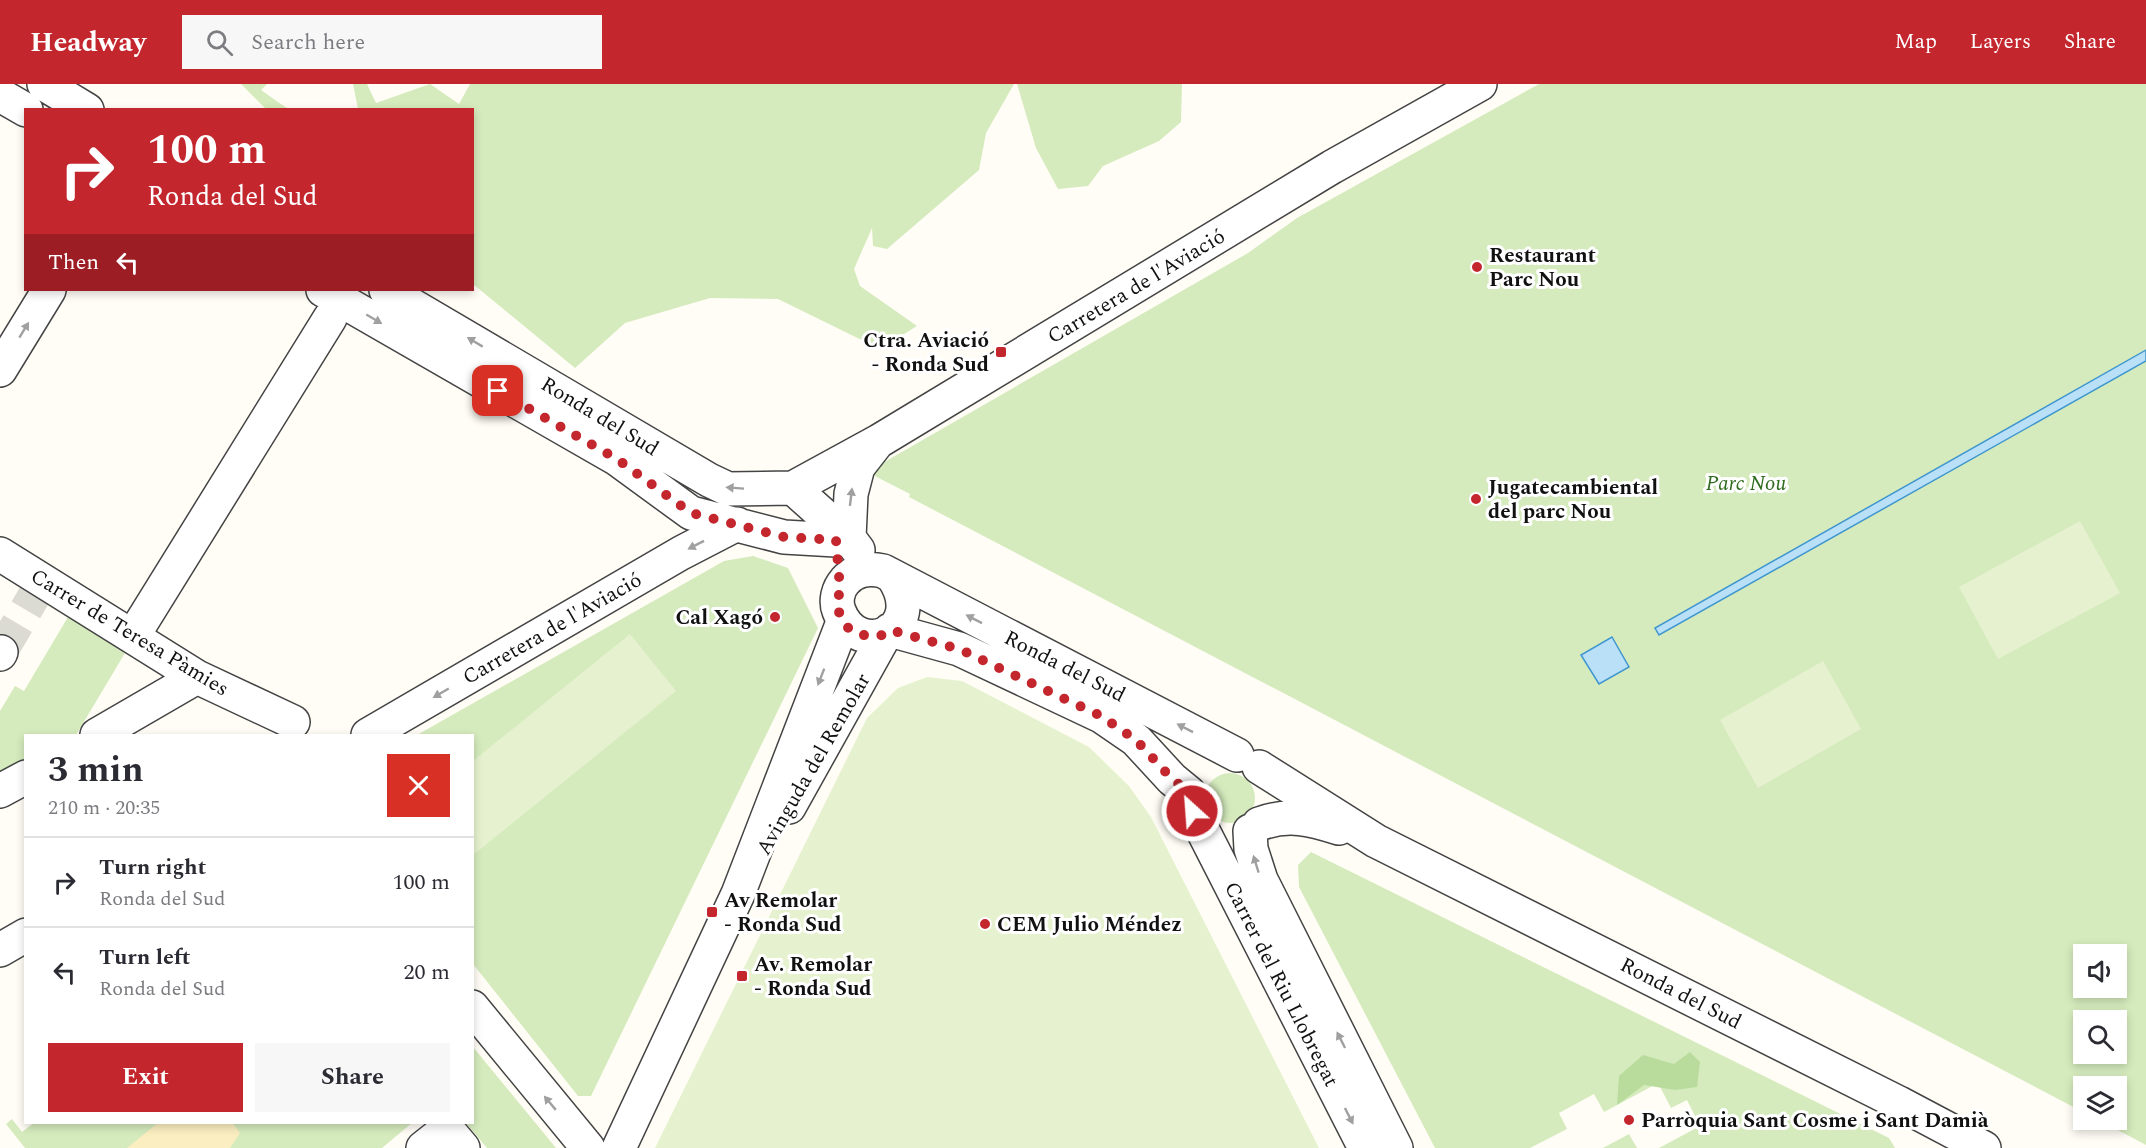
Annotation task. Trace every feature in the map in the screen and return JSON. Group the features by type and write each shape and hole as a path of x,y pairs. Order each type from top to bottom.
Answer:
{"street":[{"path":"44,84 84,108"},
{"name":"Carretera de l'Aviació","path":"793,488 879,441 1332,167 1480,84"},
{"path":"0,95 24,109"},
{"path":"0,370 47,291"},
{"name":"Ronda del Sud","path":"388,291 719,485 728,489 793,488 843,539 903,592 905,604 902,615 888,631 870,637 859,635 843,622"},
{"path":"133,636 326,304"},
{"name":"Ronda del Sud","path":"326,304 617,459 691,513 784,537 843,539"},
{"path":"843,622 837,607 843,539 851,494 858,467 879,441"},
{"name":"Carretera de l'Aviació","path":"370,734 655,568 737,524"},
{"name":"Carrer de Teresa Pàmies","path":"0,554 38,588 133,636 197,677 293,722"},
{"path":"840,588 853,573 882,573"},
{"name":"Ronda del Sud","path":"882,573 1248,761 1376,841 1984,1148"},
{"name":"Avinguda del Remolar","path":"619,1148 738,894 843,622"},
{"name":"Ronda del Sud","path":"888,631 959,649 1101,716 1136,740 1194,807"},
{"name":"Avinguda del Remolar","path":"738,894 888,631"},
{"path":"99,734 197,677"},
{"path":"1212,758 1248,761 1267,777 1270,802 1255,827 1239,835 1217,834 1194,807 1194,776 1201,766 1212,758"},
{"path":"0,791 24,778"},
{"name":"Carrer del Riu Llobregat","path":"1194,807 1365,1148"},
{"name":"Ronda del Sud","path":"1255,827 1274,818 1295,817 1376,841"},
{"name":"Carrer del Riu Llobregat","path":"1255,827 1251,849 1261,880 1396,1148"},
{"path":"0,950 24,936"},
{"path":"474,1009 588,1148"},
{"path":"423,1148 447,1129 463,1148"}],"green space":[{"path":"241,84 267,84 261,90 287,108 265,108"},
{"path":"353,84 367,84 376,103 430,84 459,104 470,84 1014,84 986,133 979,170 887,249 873,246 872,228 854,269 860,286 917,326 880,349 778,299 710,298 625,323 575,368 474,285 474,108 358,108"},
{"path":"1017,84 1182,84 1181,122 1159,141 1103,166 1088,186 1058,189 1036,148"},
{"name":"Parc Nou","path":"1539,84 2146,84 2146,1145 2118,1130 2127,1130 2127,1076 2073,1076 2073,1107 909,497 910,494 867,472 1248,253 1297,218"},
{"path":"2080,521 2120,593 1998,659 1959,587"},
{"path":"753,556 788,568 818,628 591,1096 578,1096 474,965 474,734 419,734 724,561"},
{"path":"68,617 125,653 77,734 24,734 24,767 0,781 0,711 15,686 24,691"},
{"path":"630,634 676,691 474,854 474,760"},
{"path":"1823,661 1861,729 1758,788 1720,720"},
{"name":"CEM Julio Méndez","path":"927,677 962,681 1089,747 1129,786 1151,817 1319,1148 655,1148 867,718 898,688"},
{"path":"1225,773 1235,773 1248,780 1255,793 1255,803 1248,816 1235,823 1225,823 1216,819 1209,812 1205,803 1205,793 1209,784 1216,777"},
{"path":"1311,852 1889,1138 1895,1148 1659,1148 1700,1126 1687,1100 1671,1108 1658,1083 1604,1112 1594,1094 1559,1113 1567,1129 1530,1148 1435,1148 1299,887 1298,865"},
{"path":"474,1048 556,1148 487,1148 467,1124 474,1124"},
{"path":"1690,1052 1700,1062 1697,1087 1675,1090 1644,1085 1617,1105 1619,1076 1643,1055 1674,1064"},
{"path":"12,1119 22,1132 32,1124 411,1124 382,1148 25,1148 6,1124"},
{"path":"1629,1134 1637,1148 1603,1148"}],"sand":[{"path":"157,1124 233,1124 240,1133 230,1148 127,1148"}],"water":[{"path":"2146,350 2146,361 1659,635 1655,628"},
{"path":"1612,637 1629,667 1599,684 1581,655"}],"tunnel":[{"path":"1,652 34,596"}],"place":[{"name":"Restaurant Parc Nou","path":"1477,267"},
{"name":"Ctra. Aviació - Ronda Sud","path":"1001,352"},
{"name":"Jugatecambiental del parc Nou","path":"1476,499"},
{"name":"Cal Xagó","path":"775,617"},
{"name":"Av Remolar - Ronda Sud","path":"712,912"},
{"name":"CEM Julio Méndez","path":"985,924"},
{"name":"Av. Remolar - Ronda Sud","path":"742,976"},
{"name":"Parròquia Sant Cosme i Sant Damià","path":"1629,1120"}],"route":[{"path":"498,391 617,459 691,513 784,537 836,540 840,588 837,607 843,622 851,631 870,637 880,636 890,630 959,649 1101,716 1136,740 1172,779 1190,793 1192,811"}]}
